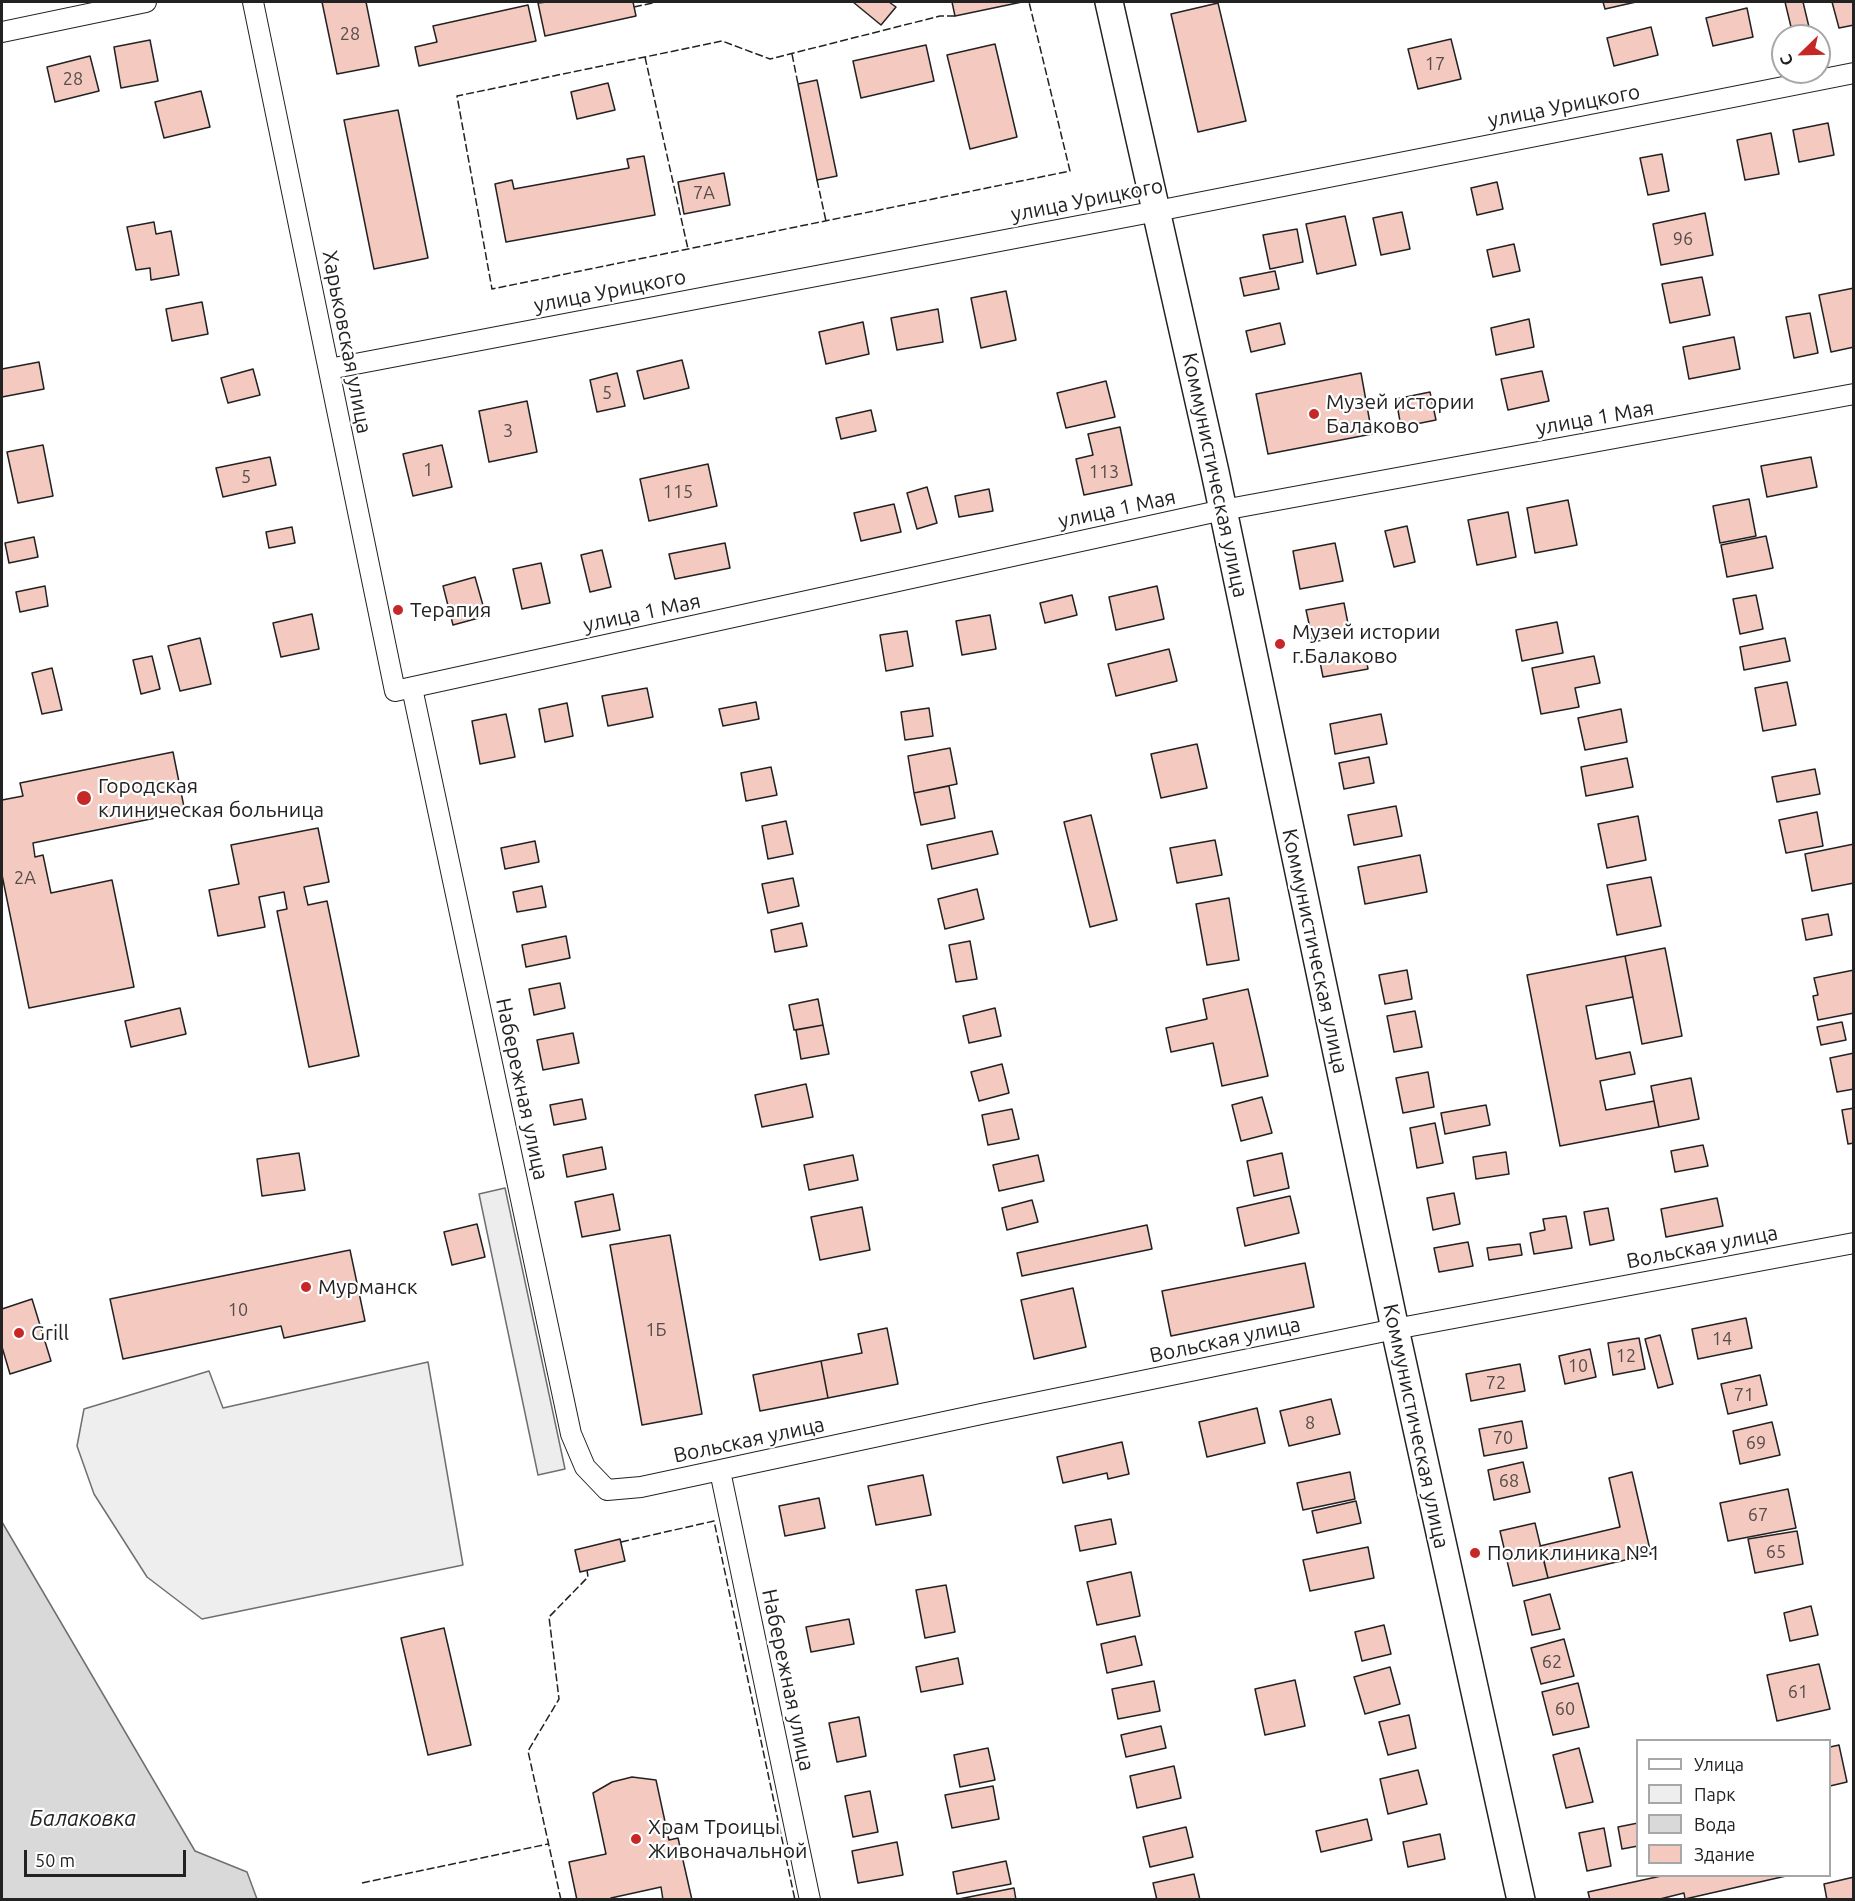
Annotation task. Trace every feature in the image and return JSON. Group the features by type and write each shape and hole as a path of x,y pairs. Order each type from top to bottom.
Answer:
{"main road":[{"name":"Коммунистическая улица","path":"1109,2 1223,510 1395,1329 1521,1899"}],"street":[{"path":"2,32 146,2"},
{"name":"Харьковская улица","path":"253,2 329,369 403,689"},
{"name":"улица Урицкого","path":"329,369 1157,211 1854,73"},
{"name":"улица 1 Мая","path":"403,689 1223,510 1854,394"},
{"name":"Набережная улица","path":"403,689 571,1434 585,1467 607,1490"},
{"name":"Вольская улица","path":"607,1490 641,1487 720,1471 975,1415 1395,1329 1854,1243"},
{"name":"Набережная улица","path":"720,1471 810,1899"}],"green space":[{"path":"428,1362 463,1565 202,1619 147,1577 94,1494 77,1446 84,1409 209,1371 223,1408"}],"shaded area":[{"path":"505,1188 565,1469 538,1475 479,1194"}],"water":[{"name":"Балаковка","path":"2,1522 195,1851 247,1872 257,1899 2,1899"}],"building":[{"path":"322,2 366,2 379,66 337,74"},
{"path":"633,2 636,16 545,36 538,3"},
{"path":"853,2 889,2 896,7 881,25"},
{"path":"952,2 1022,2 955,16"},
{"path":"1603,2 1636,2 1605,9"},
{"path":"1785,2 1803,2 1808,24 1790,24"},
{"path":"1832,2 1854,2 1854,25 1839,28"},
{"path":"1218,3 1246,121 1198,132 1171,14"},
{"path":"528,5 536,41 419,66 415,47 437,42 433,26"},
{"path":"1747,8 1753,37 1713,46 1706,18"},
{"path":"1651,27 1658,55 1614,66 1607,38"},
{"path":"1451,39 1461,79 1418,89 1408,49"},
{"path":"150,40 158,81 121,88 114,47"},
{"path":"995,44 1017,137 970,149 947,55"},
{"path":"926,45 934,81 861,98 853,61"},
{"path":"90,56 99,91 55,102 47,67"},
{"path":"817,80 837,176 817,180 798,84"},
{"path":"608,83 615,110 577,119 571,92"},
{"path":"201,91 210,127 164,138 155,102"},
{"path":"398,110 428,258 374,269 344,120"},
{"path":"1828,123 1834,155 1799,162 1793,130"},
{"path":"1771,133 1779,174 1745,180 1737,140"},
{"path":"1662,154 1669,191 1648,195 1640,158"},
{"path":"644,156 655,215 506,242 495,184 512,180 514,189 629,168 627,159"},
{"path":"724,173 730,205 684,214 678,182"},
{"path":"1497,182 1503,209 1477,215 1471,188"},
{"path":"1402,212 1410,249 1381,255 1373,218"},
{"path":"1705,213 1713,255 1661,265 1653,224"},
{"path":"1345,216 1356,265 1317,274 1306,224"},
{"path":"154,222 156,234 171,231 179,275 151,280 150,268 136,270 127,227"},
{"path":"1297,229 1303,262 1270,269 1263,235"},
{"path":"1514,244 1520,271 1493,277 1487,250"},
{"path":"1275,271 1279,289 1244,296 1240,278"},
{"path":"1702,277 1710,315 1670,323 1662,284"},
{"path":"1854,288 1854,347 1831,352 1819,295"},
{"path":"1006,291 1016,340 981,348 971,298"},
{"path":"202,302 208,334 172,341 166,309"},
{"path":"938,309 943,342 897,350 891,318"},
{"path":"1810,313 1818,353 1794,358 1786,317"},
{"path":"1529,319 1534,347 1496,355 1491,328"},
{"path":"863,322 869,354 826,364 819,332"},
{"path":"1280,323 1285,344 1251,352 1246,331"},
{"path":"1734,337 1740,369 1689,379 1683,347"},
{"path":"682,360 689,388 644,399 637,371"},
{"path":"39,362 44,389 2,397 2,369"},
{"path":"253,369 260,395 228,403 221,378"},
{"path":"1542,371 1549,401 1508,410 1501,379"},
{"path":"617,373 625,406 597,412 590,380"},
{"name":"Музей истории Балаково","path":"1361,373 1372,434 1268,454 1256,394"},
{"path":"1106,381 1115,417 1066,428 1057,393"},
{"path":"1430,392 1436,420 1401,427 1396,399"},
{"path":"527,401 537,452 489,462 479,411"},
{"path":"871,410 876,431 841,439 836,418"},
{"path":"1120,427 1132,485 1084,495 1076,459 1093,455 1088,434"},
{"path":"43,445 53,496 18,503 7,452"},
{"path":"442,445 452,487 413,496 403,454"},
{"path":"270,457 276,485 223,497 216,468"},
{"path":"1811,457 1817,487 1767,497 1761,466"},
{"path":"708,464 717,506 649,521 640,479"},
{"path":"927,487 937,523 917,529 907,493"},
{"path":"989,489 993,511 959,517 955,496"},
{"path":"1749,499 1756,536 1720,543 1713,506"},
{"path":"1568,500 1577,545 1535,553 1527,508"},
{"path":"894,504 901,532 861,541 854,513"},
{"path":"1508,512 1516,557 1477,565 1468,520"},
{"path":"1407,526 1415,562 1394,567 1385,531"},
{"path":"292,527 295,543 269,548 266,532"},
{"path":"1766,536 1773,568 1727,577 1721,545"},
{"path":"34,537 38,557 9,563 5,543"},
{"path":"725,543 730,568 675,579 669,554"},
{"path":"1335,543 1343,581 1300,589 1293,551"},
{"path":"602,550 611,587 590,592 581,555"},
{"path":"541,563 550,603 522,609 513,569"},
{"path":"475,577 486,616 453,625 443,586"},
{"path":"45,586 48,606 20,612 16,592"},
{"path":"1157,586 1164,619 1116,630 1109,597"},
{"path":"1072,595 1077,615 1045,623 1040,603"},
{"path":"1756,595 1763,629 1740,634 1733,599"},
{"path":"1344,603 1350,634 1313,642 1306,610"},
{"path":"312,614 319,649 281,657 273,623"},
{"path":"990,615 996,649 962,655 956,621"},
{"path":"1557,622 1563,653 1522,661 1516,630"},
{"path":"907,631 913,666 886,671 880,635"},
{"path":"200,638 211,684 180,691 168,646"},
{"path":"1785,638 1790,661 1744,670 1740,647"},
{"path":"1169,649 1177,681 1116,696 1108,664"},
{"path":"1365,654 1368,669 1323,677 1320,662"},
{"path":"152,656 160,689 141,694 133,660"},
{"path":"1594,656 1600,683 1575,688 1579,707 1541,714 1532,668"},
{"path":"52,668 62,710 42,714 32,673"},
{"path":"1787,682 1796,725 1763,731 1755,688"},
{"path":"647,688 653,717 608,726 602,696"},
{"path":"756,702 759,719 723,726 719,709"},
{"path":"567,703 573,736 545,742 539,709"},
{"path":"929,708 933,736 905,740 901,712"},
{"path":"1621,709 1627,742 1585,750 1578,718"},
{"path":"506,714 515,757 480,764 472,721"},
{"path":"1381,714 1387,744 1335,754 1330,724"},
{"path":"1197,744 1207,788 1161,798 1151,754"},
{"path":"950,748 957,784 914,793 908,756"},
{"path":"173,752 185,812 33,843 35,857 43,855 51,893 112,880 134,987 29,1008 2,875 2,800 23,796 20,783"},
{"path":"1369,757 1374,783 1344,789 1339,763"},
{"path":"1627,758 1633,787 1586,796 1581,767"},
{"path":"771,767 777,795 746,801 741,773"},
{"path":"1815,769 1820,794 1777,802 1772,777"},
{"path":"949,786 955,818 921,825 914,793"},
{"path":"1396,806 1402,836 1354,845 1348,815"},
{"path":"1817,812 1823,846 1786,853 1779,820"},
{"path":"1091,815 1117,920 1090,927 1064,822"},
{"path":"1638,816 1646,860 1607,868 1598,824"},
{"path":"786,821 793,854 768,859 762,826"},
{"path":"318,828 329,882 304,887 308,905 327,901 359,1056 309,1067 277,911 287,909 284,892 259,897 265,927 218,936 209,890 239,884 231,845"},
{"path":"992,831 998,854 932,869 927,845"},
{"path":"1215,840 1222,875 1177,883 1170,848"},
{"path":"535,841 539,862 505,869 501,848"},
{"path":"1854,844 1854,883 1812,891 1805,854"},
{"path":"1420,855 1427,892 1365,904 1358,867"},
{"path":"1651,877 1661,926 1617,935 1607,885"},
{"path":"793,878 799,906 768,913 762,884"},
{"path":"542,886 546,907 517,912 513,892"},
{"path":"977,889 984,919 945,929 938,899"},
{"path":"1229,898 1239,960 1207,965 1196,904"},
{"path":"1828,914 1832,935 1806,940 1802,919"},
{"path":"802,923 807,946 775,952 771,930"},
{"path":"566,936 570,958 526,967 522,945"},
{"path":"970,941 977,979 956,982 949,945"},
{"path":"1665,948 1682,1036 1642,1044 1625,956"},
{"path":"1625,956 1633,997 1586,1006 1596,1059 1630,1052 1635,1074 1600,1081 1606,1110 1654,1101 1659,1127 1560,1146 1527,975"},
{"path":"1407,970 1412,999 1385,1004 1379,975"},
{"path":"1854,970 1854,1013 1818,1020 1813,996 1818,995 1814,978"},
{"path":"560,983 565,1008 534,1015 529,989"},
{"path":"1248,989 1268,1076 1222,1086 1213,1043 1171,1052 1166,1028 1207,1019 1203,999"},
{"path":"818,999 823,1025 794,1030 789,1005"},
{"path":"180,1008 186,1034 131,1047 125,1021"},
{"path":"995,1008 1001,1036 969,1043 963,1016"},
{"path":"1415,1011 1422,1047 1394,1052 1387,1016"},
{"path":"1842,1022 1846,1040 1821,1045 1817,1027"},
{"path":"823,1025 829,1054 801,1059 796,1030"},
{"path":"573,1033 579,1063 543,1070 537,1040"},
{"path":"1854,1053 1854,1089 1837,1092 1830,1058"},
{"path":"1002,1064 1009,1093 979,1101 971,1072"},
{"path":"1428,1072 1434,1107 1403,1113 1396,1078"},
{"path":"1691,1078 1699,1119 1659,1127 1651,1086"},
{"path":"806,1084 813,1117 762,1127 755,1095"},
{"path":"1262,1097 1272,1133 1241,1141 1232,1105"},
{"path":"582,1099 586,1119 554,1125 550,1105"},
{"path":"1486,1105 1490,1125 1445,1134 1441,1113"},
{"path":"1854,1108 1854,1143 1848,1144 1842,1110"},
{"path":"1012,1109 1019,1139 988,1145 982,1115"},
{"path":"1435,1123 1443,1163 1417,1168 1410,1128"},
{"path":"1703,1145 1708,1166 1675,1172 1671,1151"},
{"path":"602,1147 606,1169 567,1177 563,1155"},
{"path":"1506,1152 1509,1174 1476,1179 1473,1157"},
{"path":"299,1153 305,1190 262,1196 257,1159"},
{"path":"1282,1153 1289,1188 1254,1196 1247,1161"},
{"path":"853,1155 858,1180 809,1190 804,1165"},
{"path":"1038,1155 1044,1181 999,1191 993,1165"},
{"path":"1454,1193 1460,1224 1433,1230 1427,1198"},
{"path":"613,1194 620,1230 582,1237 575,1202"},
{"path":"1290,1196 1299,1233 1245,1246 1237,1208"},
{"path":"1717,1198 1723,1226 1666,1237 1661,1209"},
{"path":"1032,1200 1038,1222 1007,1230 1002,1208"},
{"path":"862,1207 870,1250 820,1260 811,1217"},
{"path":"1608,1208 1614,1240 1590,1245 1584,1212"},
{"path":"1566,1216 1572,1248 1534,1254 1530,1233 1545,1230 1543,1219"},
{"path":"477,1224 485,1257 452,1265 444,1232"},
{"path":"1147,1225 1152,1249 1022,1276 1017,1253"},
{"path":"670,1235 702,1414 642,1425 610,1245"},
{"path":"1468,1242 1473,1266 1439,1272 1434,1248"},
{"path":"1520,1244 1522,1255 1489,1260 1487,1248"},
{"path":"350,1250 365,1321 284,1338 281,1326 123,1359 110,1299"},
{"path":"1305,1263 1314,1307 1171,1336 1162,1291"},
{"path":"1073,1288 1086,1347 1034,1359 1021,1300"},
{"path":"32,1299 51,1361 10,1374 2,1347 2,1309"},
{"path":"1746,1318 1752,1348 1698,1359 1692,1329"},
{"path":"887,1328 898,1384 828,1398 821,1361 862,1353 858,1334"},
{"path":"1660,1335 1673,1384 1658,1388 1645,1339"},
{"path":"1639,1338 1645,1369 1613,1375 1608,1343"},
{"path":"1590,1349 1596,1377 1565,1384 1559,1356"},
{"path":"821,1361 828,1398 760,1411 753,1375"},
{"path":"1520,1364 1525,1391 1471,1401 1466,1374"},
{"path":"1760,1375 1767,1405 1728,1414 1721,1384"},
{"path":"1331,1399 1340,1434 1289,1446 1280,1411"},
{"path":"1257,1408 1265,1443 1207,1457 1199,1422"},
{"path":"1522,1421 1527,1448 1484,1456 1479,1429"},
{"path":"1772,1422 1780,1455 1740,1464 1733,1431"},
{"path":"1122,1442 1129,1474 1108,1479 1107,1473 1063,1483 1057,1457"},
{"path":"1523,1462 1530,1492 1494,1500 1488,1470"},
{"path":"1350,1472 1355,1499 1303,1510 1297,1483"},
{"path":"1632,1472 1651,1554 1548,1578 1540,1546 1620,1527 1609,1478"},
{"path":"923,1475 931,1515 876,1525 868,1486"},
{"path":"1788,1489 1796,1528 1728,1541 1720,1503"},
{"path":"819,1498 825,1528 785,1536 779,1506"},
{"path":"1356,1501 1361,1523 1317,1533 1312,1511"},
{"path":"1111,1519 1116,1544 1080,1551 1075,1526"},
{"path":"1535,1523 1548,1578 1513,1586 1500,1531"},
{"path":"1797,1531 1803,1564 1755,1573 1748,1539"},
{"path":"620,1539 625,1561 580,1572 575,1550"},
{"path":"1368,1547 1374,1578 1310,1591 1303,1560"},
{"path":"1131,1572 1140,1616 1097,1625 1087,1582"},
{"path":"946,1585 955,1632 925,1638 916,1590"},
{"path":"1550,1594 1560,1629 1532,1635 1524,1601"},
{"path":"1811,1606 1818,1635 1790,1641 1784,1613"},
{"path":"849,1619 854,1644 811,1652 806,1627"},
{"path":"1384,1625 1391,1654 1362,1661 1355,1632"},
{"path":"444,1628 471,1745 428,1755 401,1638"},
{"path":"1135,1636 1142,1665 1107,1673 1101,1644"},
{"path":"1564,1639 1574,1676 1541,1684 1531,1648"},
{"path":"958,1658 963,1684 921,1692 916,1667"},
{"path":"1819,1664 1830,1709 1777,1721 1767,1675"},
{"path":"1390,1667 1400,1704 1365,1714 1354,1677"},
{"path":"1295,1680 1305,1726 1265,1735 1255,1689"},
{"path":"1154,1681 1160,1711 1118,1719 1112,1689"},
{"path":"1578,1683 1589,1727 1553,1735 1542,1692"},
{"path":"1409,1715 1416,1748 1388,1755 1379,1722"},
{"path":"859,1717 866,1756 837,1762 829,1723"},
{"path":"1161,1726 1166,1748 1126,1757 1121,1735"},
{"path":"1839,1745 1847,1782 1831,1786 1831,1747"},
{"path":"988,1748 995,1780 960,1787 954,1755"},
{"path":"1579,1748 1593,1802 1566,1808 1553,1755"},
{"path":"1174,1766 1181,1798 1137,1808 1130,1776"},
{"path":"1418,1770 1427,1804 1388,1814 1380,1779"},
{"name":"Храм Троицы Живоначальной","path":"632,1777 656,1780 669,1840 678,1838 692,1900 663,1900 661,1887 611,1898 612,1900 577,1900 569,1862 606,1854 593,1793 612,1782"},
{"path":"993,1786 999,1819 952,1828 945,1795"},
{"path":"870,1791 878,1832 853,1837 845,1796"},
{"path":"1367,1819 1372,1840 1321,1852 1316,1831"},
{"path":"1636,1823 1636,1846 1622,1849 1618,1827"},
{"path":"1186,1827 1193,1857 1150,1867 1143,1837"},
{"path":"1604,1828 1611,1866 1587,1871 1579,1833"},
{"path":"1440,1834 1445,1859 1408,1867 1403,1842"},
{"path":"897,1842 903,1875 858,1883 852,1851"},
{"path":"1006,1861 1011,1884 957,1894 953,1872"},
{"path":"1194,1874 1200,1900 1157,1900 1153,1883"},
{"path":"1656,1877 1782,1877 1685,1899 1684,1893 1656,1900 1590,1900 1588,1892"},
{"path":"1854,1877 1854,1900 1827,1900 1824,1884"},
{"path":"1014,1888 1016,1900 959,1900 959,1899"}],"fence":[{"path":"634,7 657,2"},
{"path":"955,16 940,16 770,59 722,41 457,96 492,289 1070,171 1029,2"},
{"path":"792,54 798,84"},
{"path":"645,57 688,249"},
{"path":"817,180 826,221"},
{"path":"621,1542 714,1521 795,1900"},
{"path":"561,1900 528,1751 559,1699 549,1617 588,1577 587,1570"},
{"path":"362,1883 548,1844"}],"place":[{"name":"Музей истории Балаково","path":"1314,414"},
{"name":"Терапия","path":"398,610"},
{"name":"Музей истории г.Балаково","path":"1280,644"},
{"name":"Городская клиническая больница","path":"84,798"},
{"name":"Мурманск","path":"306,1287"},
{"name":"Grill","path":"19,1333"},
{"name":"Поликлиника №1","path":"1475,1553"},
{"name":"Храм Троицы Живоначальной","path":"636,1839"}]}
